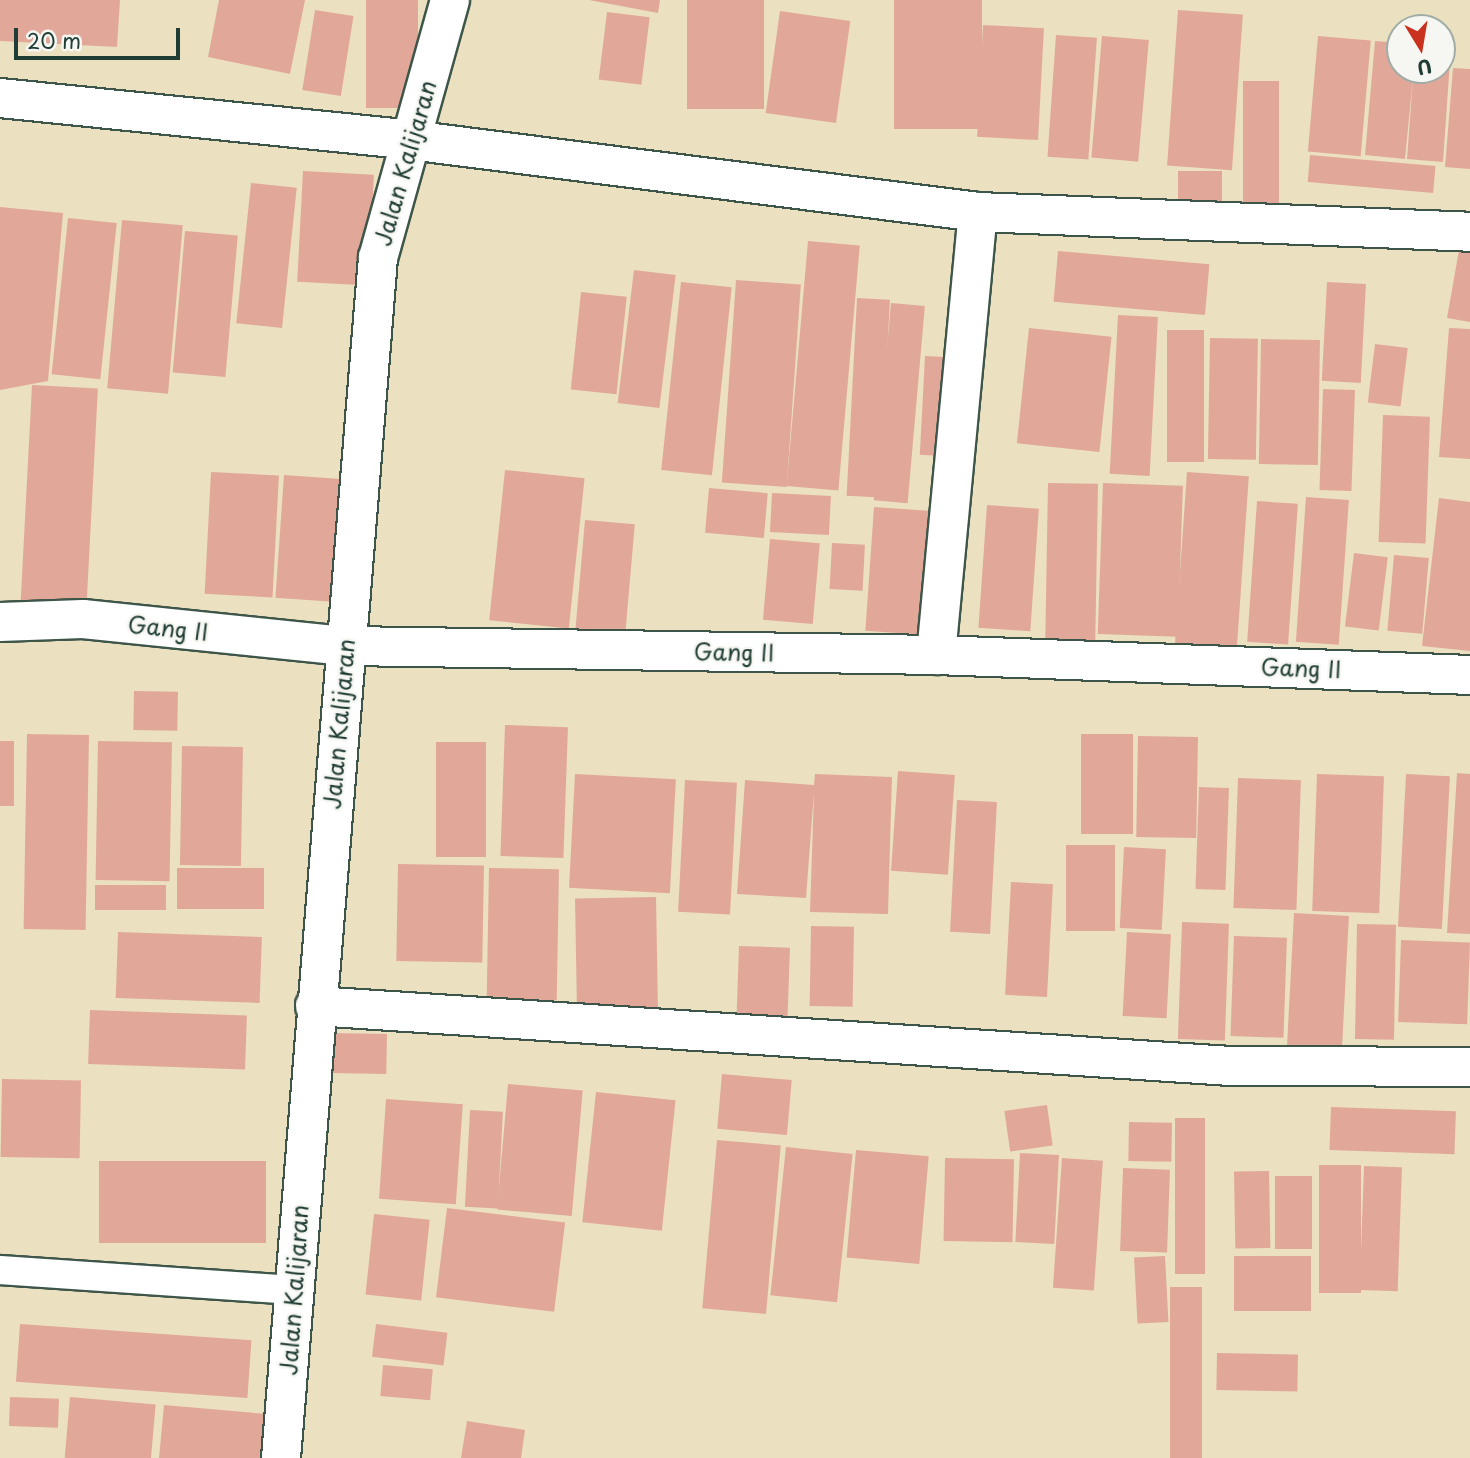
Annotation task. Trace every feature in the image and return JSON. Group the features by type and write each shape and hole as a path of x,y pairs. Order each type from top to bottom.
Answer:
{"street":[{"name":"Jalan Kalijaran","path":"281,1458 315,1006 378,258 450,0"},
{"path":"0,98 410,140 978,212 1470,232"},
{"path":"936,655 978,212"},
{"name":"Gang II","path":"0,622 83,619 346,646 936,655 1470,675"},
{"path":"315,1006 1230,1066 1470,1067"}],"lane":[{"path":"0,1270 294,1290"}],"building":[{"path":"0,0 120,0 117,47 0,41"},
{"path":"219,0 305,0 290,74 208,57"},
{"path":"366,0 418,0 418,108 366,108"},
{"path":"589,0 660,0 658,13"},
{"path":"687,0 764,0 764,109 687,109"},
{"path":"894,0 982,0 982,129 894,129"},
{"path":"315,10 354,16 341,96 302,90"},
{"path":"1178,10 1243,15 1232,170 1167,166"},
{"path":"780,11 850,21 836,123 766,113"},
{"path":"607,12 650,17 641,85 599,79"},
{"path":"983,25 1044,28 1038,140 977,137"},
{"path":"1056,35 1097,38 1088,160 1047,157"},
{"path":"1102,36 1149,40 1138,162 1091,158"},
{"path":"1318,36 1371,41 1361,156 1308,152"},
{"path":"1375,41 1386,42 1386,84 1412,84 1405,159 1365,155"},
{"path":"1456,68 1470,69 1470,169 1445,167 1452,84 1456,84"},
{"path":"1243,81 1279,81 1279,204 1243,204"},
{"path":"1413,84 1448,84 1443,162 1407,159"},
{"path":"1310,155 1436,166 1433,193 1308,182"},
{"path":"303,171 374,175 368,286 297,282"},
{"path":"1178,171 1222,171 1222,216 1178,216"},
{"path":"251,183 297,188 282,328 236,323"},
{"path":"0,207 63,213 48,381 0,390"},
{"path":"68,218 117,223 100,379 52,374"},
{"path":"122,220 183,225 168,394 107,388"},
{"path":"185,231 238,236 225,377 173,372"},
{"path":"808,241 860,246 838,491 787,486"},
{"path":"1459,250 1470,252 1470,322 1447,318"},
{"path":"1058,251 1209,264 1205,315 1054,302"},
{"path":"634,270 676,275 659,408 618,403"},
{"path":"736,280 801,285 787,487 722,483"},
{"path":"681,282 732,287 712,475 661,470"},
{"path":"1327,282 1366,284 1361,383 1322,381"},
{"path":"581,292 627,297 617,394 571,389"},
{"path":"857,298 890,300 880,497 847,496"},
{"path":"891,303 925,306 908,503 874,500"},
{"path":"1118,315 1158,317 1150,476 1110,474"},
{"path":"1029,328 1112,337 1099,452 1017,443"},
{"path":"1449,328 1470,329 1470,459 1439,457"},
{"path":"1167,330 1204,330 1204,462 1167,462"},
{"path":"1210,338 1258,339 1256,460 1208,459"},
{"path":"1261,339 1320,340 1318,465 1259,464"},
{"path":"1375,344 1408,348 1401,407 1368,403"},
{"path":"925,356 958,358 953,457 920,455"},
{"path":"32,385 98,388 87,605 21,602"},
{"path":"1323,389 1355,390 1351,491 1319,490"},
{"path":"1383,415 1430,417 1426,544 1379,542"},
{"path":"505,470 585,478 569,629 489,620"},
{"path":"211,472 279,476 273,597 205,594"},
{"path":"1187,472 1249,476 1236,659 1174,655"},
{"path":"284,475 352,480 343,602 275,598"},
{"path":"1048,483 1098,484 1095,646 1045,645"},
{"path":"1103,483 1183,486 1178,637 1098,634"},
{"path":"709,488 768,493 764,538 705,533"},
{"path":"772,493 831,496 829,535 770,532"},
{"path":"1306,497 1349,500 1339,645 1296,642"},
{"path":"1439,498 1470,502 1470,651 1422,646"},
{"path":"1257,501 1298,504 1288,645 1247,642"},
{"path":"987,505 1039,509 1030,631 978,628"},
{"path":"874,507 939,512 930,635 865,631"},
{"path":"585,520 635,524 624,645 574,641"},
{"path":"770,539 820,543 813,624 763,620"},
{"path":"832,543 865,545 863,591 830,589"},
{"path":"1354,553 1388,557 1379,631 1345,626"},
{"path":"1394,555 1429,558 1422,634 1387,631"},
{"path":"134,691 178,692 177,731 133,730"},
{"path":"505,725 568,727 563,858 500,856"},
{"path":"27,734 89,735 86,930 24,929"},
{"path":"1081,734 1133,734 1133,834 1081,834"},
{"path":"1138,736 1198,737 1196,838 1136,837"},
{"path":"0,741 14,741 14,806 0,806"},
{"path":"98,741 172,742 170,881 96,880"},
{"path":"436,742 486,742 486,857 436,857"},
{"path":"182,746 243,747 241,866 180,865"},
{"path":"898,771 955,775 948,875 891,871"},
{"path":"1457,773 1470,774 1470,934 1447,933"},
{"path":"575,774 676,779 670,893 569,888"},
{"path":"815,774 892,777 888,914 810,912 814,792 806,898 737,894 745,780 814,785"},
{"path":"1317,774 1384,776 1379,913 1312,911"},
{"path":"1406,774 1450,776 1442,929 1398,927"},
{"path":"1238,778 1301,780 1296,910 1233,908"},
{"path":"685,780 737,783 730,915 678,912"},
{"path":"1199,787 1229,788 1225,890 1195,889"},
{"path":"957,800 997,802 990,934 950,932"},
{"path":"1066,845 1115,845 1115,931 1066,931"},
{"path":"1124,847 1166,849 1162,930 1120,928"},
{"path":"398,864 484,866 482,962 396,961"},
{"path":"177,868 264,868 264,909 177,909"},
{"path":"489,868 559,869 557,1000 487,999"},
{"path":"1011,882 1053,884 1047,997 1005,995"},
{"path":"95,885 166,885 166,910 95,910"},
{"path":"656,897 658,1012 577,1013 575,898"},
{"path":"1294,913 1349,916 1342,1049 1287,1046"},
{"path":"1182,922 1229,924 1225,1041 1178,1039"},
{"path":"1357,924 1396,925 1394,1040 1355,1039"},
{"path":"811,926 854,927 853,1007 810,1006"},
{"path":"118,932 262,937 260,1003 116,998"},
{"path":"1127,932 1171,934 1167,1018 1123,1016"},
{"path":"1234,936 1287,938 1283,1038 1231,1036"},
{"path":"1401,940 1470,942 1467,1024 1398,1022"},
{"path":"739,946 790,948 787,1025 736,1023"},
{"path":"90,1010 247,1015 245,1069 88,1064"},
{"path":"330,1033 387,1034 386,1074 329,1073"},
{"path":"722,1074 792,1080 787,1135 717,1129"},
{"path":"2,1079 81,1080 80,1158 1,1157"},
{"path":"508,1084 583,1091 572,1216 497,1210"},
{"path":"596,1092 676,1100 662,1231 582,1222"},
{"path":"386,1099 463,1104 456,1204 379,1199"},
{"path":"1047,1105 1053,1146 1010,1152 1004,1111"},
{"path":"1331,1107 1456,1111 1454,1154 1329,1150"},
{"path":"470,1110 503,1112 498,1209 465,1207"},
{"path":"1175,1118 1205,1118 1205,1274 1175,1274"},
{"path":"1129,1122 1172,1123 1171,1162 1128,1161"},
{"path":"717,1140 781,1146 766,1314 702,1308"},
{"path":"786,1147 853,1154 837,1302 770,1295"},
{"path":"856,1150 929,1156 919,1264 847,1258"},
{"path":"1020,1153 1059,1155 1054,1244 1015,1242"},
{"path":"945,1158 1014,1159 1013,1242 944,1241"},
{"path":"1062,1158 1103,1161 1094,1291 1053,1288"},
{"path":"99,1161 266,1161 266,1243 99,1243"},
{"path":"1319,1165 1361,1165 1361,1293 1319,1293"},
{"path":"1364,1166 1402,1167 1398,1291 1360,1290"},
{"path":"1123,1168 1170,1170 1167,1253 1120,1251"},
{"path":"1269,1171 1270,1248 1235,1249 1234,1172"},
{"path":"1275,1176 1312,1176 1312,1249 1275,1249"},
{"path":"447,1208 565,1223 554,1312 436,1297"},
{"path":"374,1214 430,1220 421,1300 366,1295"},
{"path":"1165,1256 1168,1322 1137,1324 1134,1258"},
{"path":"1234,1256 1311,1256 1311,1311 1234,1311"},
{"path":"1170,1287 1202,1287 1202,1458 1170,1458"},
{"path":"20,1324 251,1340 247,1398 16,1382"},
{"path":"376,1324 447,1333 443,1366 372,1357"},
{"path":"1217,1353 1298,1354 1297,1391 1216,1390"},
{"path":"383,1365 433,1369 430,1400 380,1396"},
{"path":"10,1397 59,1399 58,1428 9,1426"},
{"path":"70,1397 156,1404 151,1458 65,1458"},
{"path":"164,1405 266,1414 262,1458 159,1458"},
{"path":"467,1421 525,1430 521,1458 461,1458"}]}
